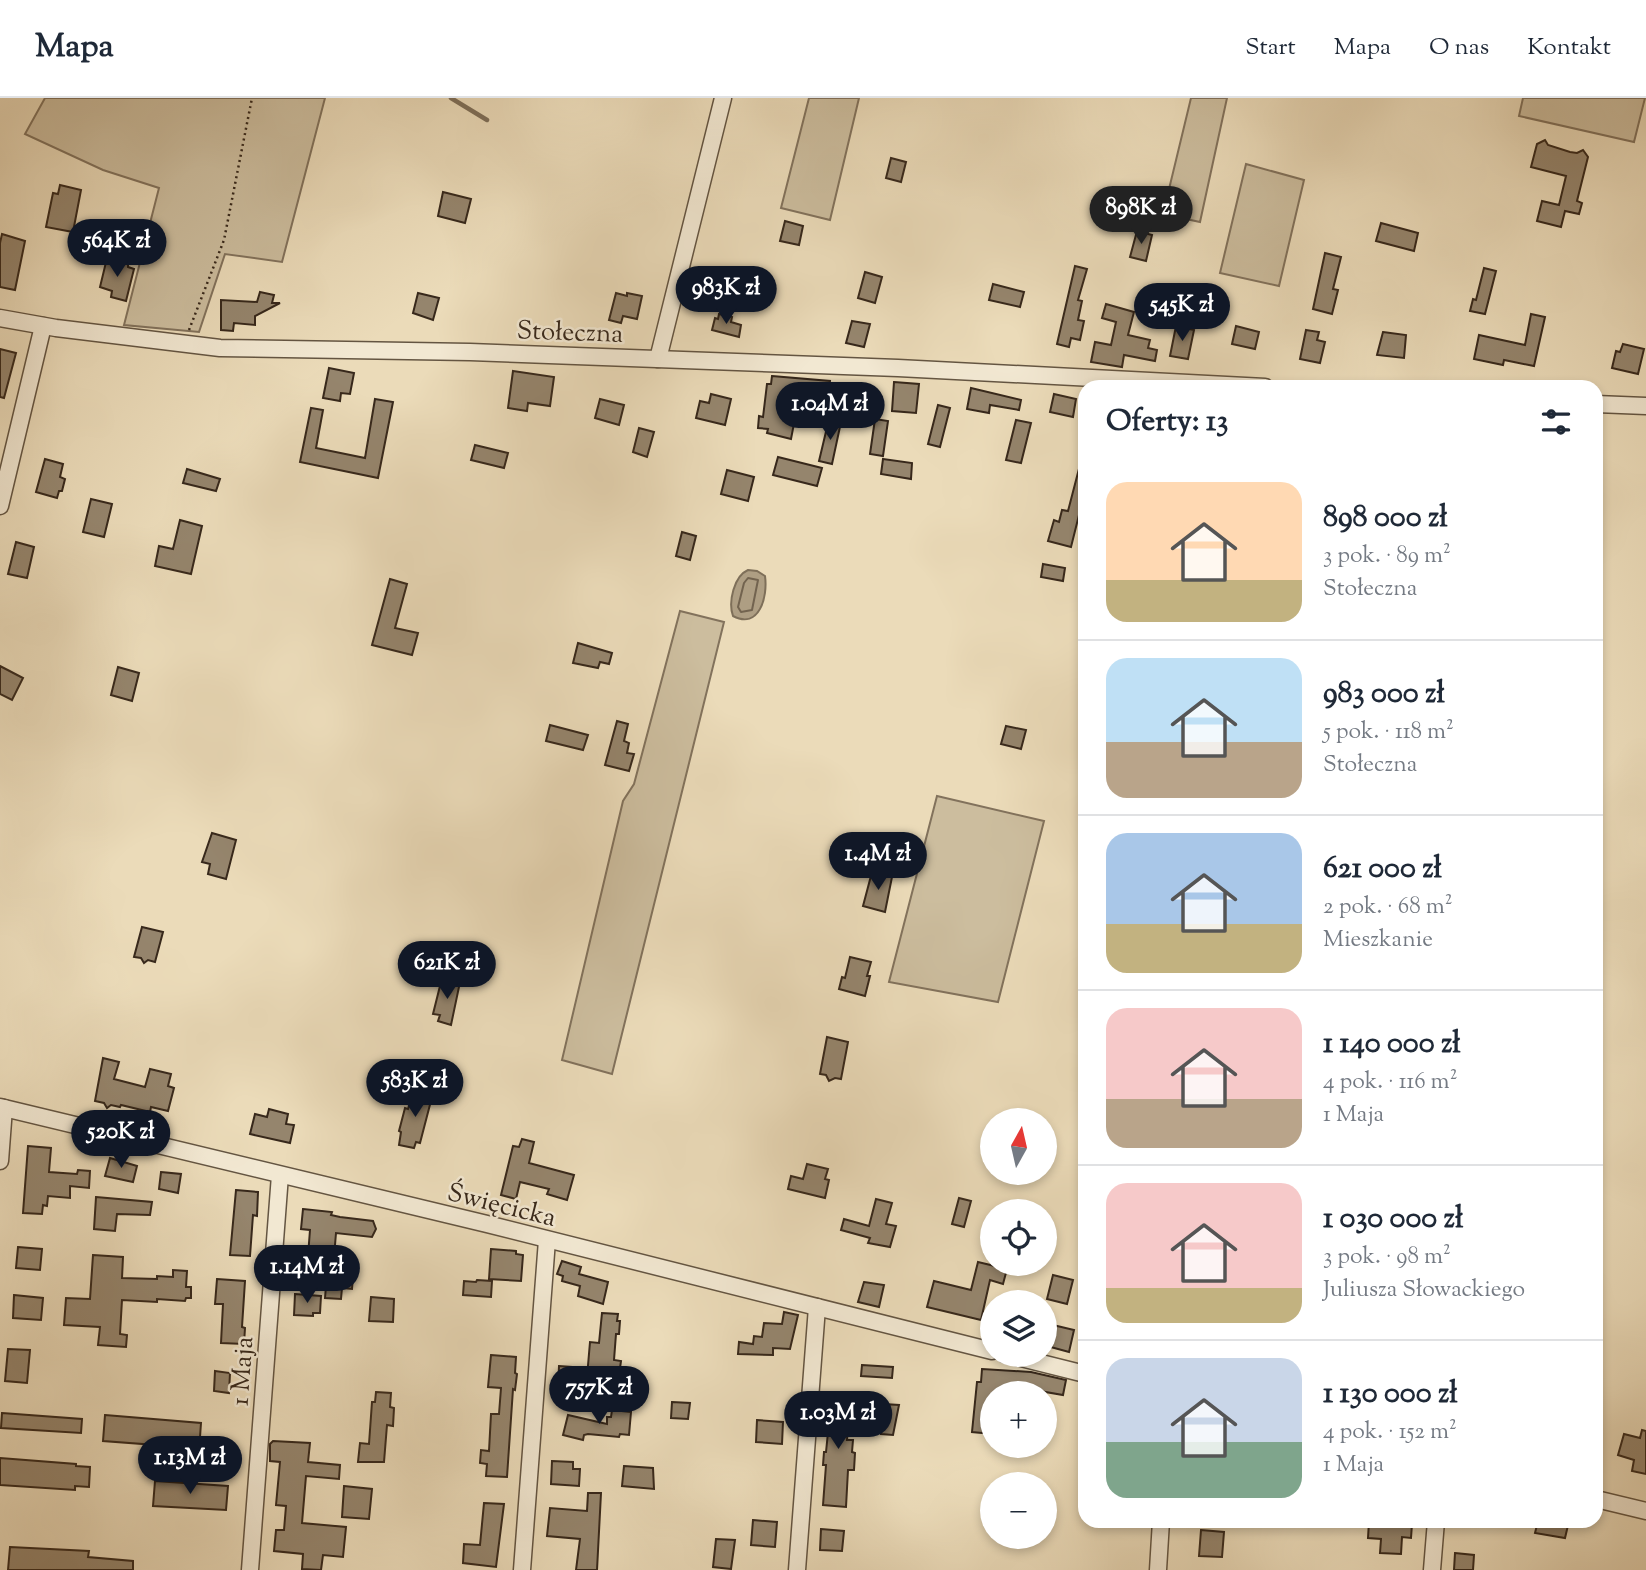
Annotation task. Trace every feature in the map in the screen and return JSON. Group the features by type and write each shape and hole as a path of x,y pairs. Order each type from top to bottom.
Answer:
{"street":[{"path":"658,359 723,98"},
{"name":"Stołeczna","path":"0,318 219,348 470,352 898,368 1130,380"},
{"path":"0,506 43,326"},
{"path":"1603,404 1646,406"},
{"path":"0,1161 2,1107"},
{"name":"Święcicka","path":"2,1107 980,1348"},
{"name":"1 Maja","path":"250,1570 280,1175"},
{"path":"522,1570 547,1240"},
{"path":"797,1570 817,1307"},
{"path":"1057,1367 1078,1372"},
{"path":"1603,1501 1646,1511"},
{"path":"1158,1570 1161,1528"},
{"path":"1432,1570 1435,1528"}],"path":[{"path":"184,344 224,240 252,98"}],"shaded area":[{"path":"45,98 325,98 282,262 225,254 199,332 124,325 159,188 103,170 25,134"},
{"path":"809,98 859,98 830,220 781,208"},
{"path":"1191,98 1227,98 1200,222 1163,214"},
{"path":"1523,98 1645,98 1634,142 1519,116"},
{"path":"1246,164 1304,180 1279,286 1220,273"},
{"path":"680,611 724,622 612,1074 562,1060 623,801 634,784"},
{"path":"937,796 1044,821 998,1002 889,982"}],"water":[{"path":"748,570 765,576 765,593 755,615 742,619 733,616 732,597 739,578"}],"building":[{"path":"1545,140 1548,145 1570,152 1583,150 1588,157 1577,201 1582,203 1579,214 1565,211 1561,227 1537,221 1542,201 1559,205 1566,176 1531,167 1537,144"},
{"path":"891,158 906,162 901,182 886,178"},
{"path":"60,185 81,190 73,232 46,227 53,193 58,194"},
{"path":"443,192 471,199 465,223 438,216"},
{"path":"785,221 803,226 799,245 780,241"},
{"path":"1381,223 1418,233 1414,251 1376,241"},
{"path":"1137,231 1152,235 1146,261 1130,257"},
{"path":"2,234 25,241 15,290 0,287"},
{"path":"1325,253 1341,257 1333,289 1338,290 1332,314 1313,309"},
{"path":"107,258 128,264 128,267 134,269 126,301 111,297 112,291 100,287"},
{"path":"1075,266 1087,269 1078,300 1082,301 1078,320 1084,321 1080,340 1071,338 1069,347 1057,344"},
{"path":"1484,268 1496,271 1485,314 1470,311 1473,299 1476,300"},
{"path":"865,272 882,277 875,303 858,298"},
{"path":"993,284 1024,292 1020,307 989,300"},
{"path":"260,292 274,295 272,303 280,303 255,316 255,325 234,323 233,331 221,330 221,300 257,302"},
{"path":"418,293 439,298 433,320 413,313"},
{"path":"616,293 642,296 637,319 623,316 621,323 609,320"},
{"path":"1106,304 1134,312 1128,335 1150,340 1148,348 1157,350 1155,361 1124,355 1122,367 1091,362 1095,342 1111,345 1116,322 1102,318"},
{"path":"719,314 732,317 731,322 741,325 739,337 712,330"},
{"path":"1531,314 1545,317 1534,366 1504,360 1503,365 1474,359 1479,335 1525,345"},
{"path":"852,321 870,324 864,347 846,343"},
{"path":"1176,326 1194,330 1188,359 1170,356"},
{"path":"1236,326 1259,332 1255,349 1232,344"},
{"path":"1306,330 1319,332 1317,340 1325,342 1320,363 1300,359"},
{"path":"1383,332 1406,335 1404,358 1377,355"},
{"path":"1623,344 1644,349 1638,374 1612,368 1616,351 1620,352"},
{"path":"0,349 16,353 4,398 0,397"},
{"path":"329,368 354,373 350,394 341,393 340,401 323,398"},
{"path":"513,371 554,377 550,406 528,403 527,411 508,408"},
{"path":"772,376 830,381 826,415 796,413 791,439 767,433 768,429 758,428 759,416 763,417 767,384 771,384"},
{"path":"894,382 919,384 916,413 892,411"},
{"path":"971,388 1021,400 1019,410 990,405 989,413 967,409"},
{"path":"711,394 731,399 725,425 696,418 700,401 709,403"},
{"path":"1054,394 1076,399 1073,417 1050,412"},
{"path":"375,399 393,402 378,478 300,462 311,408 323,410 316,448 365,458"},
{"path":"600,399 624,405 619,425 595,418"},
{"path":"938,405 950,408 940,447 928,444"},
{"path":"829,419 841,422 832,464 819,461"},
{"path":"875,419 888,421 883,456 870,454"},
{"path":"1016,420 1031,423 1021,463 1006,460"},
{"path":"639,428 654,432 647,457 633,452"},
{"path":"475,445 508,453 504,468 471,460"},
{"path":"778,457 822,468 817,486 773,475"},
{"path":"45,459 63,464 60,477 65,479 57,498 36,492"},
{"path":"883,459 912,463 911,479 881,474"},
{"path":"187,469 220,479 216,491 183,483"},
{"path":"727,470 754,477 748,501 721,494"},
{"path":"1078,473 1078,519 1071,547 1048,541 1054,520 1059,522 1062,510 1068,511"},
{"path":"91,499 112,504 104,537 83,532"},
{"path":"180,520 202,526 191,574 155,566 159,546 173,549"},
{"path":"682,532 696,536 690,560 676,556"},
{"path":"16,542 34,547 27,578 8,574"},
{"path":"1043,564 1065,568 1063,581 1041,577"},
{"path":"390,579 407,584 395,628 418,633 412,655 372,645"},
{"path":"578,643 612,653 609,664 600,662 598,668 573,663"},
{"path":"0,666 23,678 12,700 0,694"},
{"path":"118,667 139,673 132,701 111,695"},
{"path":"617,721 628,724 624,741 629,743 627,753 634,754 629,771 605,765"},
{"path":"550,725 588,735 583,750 546,741"},
{"path":"1006,726 1026,730 1021,749 1001,744"},
{"path":"212,833 236,840 226,879 208,874 210,864 202,862"},
{"path":"872,872 892,877 885,912 863,906"},
{"path":"142,927 163,932 155,962 148,960 144,963 141,958 134,957"},
{"path":"850,957 871,962 865,996 839,989"},
{"path":"442,978 460,982 451,1025 438,1021 440,1015 433,1014"},
{"path":"827,1037 848,1042 841,1079 829,1081 826,1075 820,1074"},
{"path":"103,1058 119,1062 114,1079 145,1087 150,1069 171,1074 168,1086 174,1088 168,1111 151,1107 150,1112 121,1105 107,1108 104,1103 95,1101"},
{"path":"414,1089 433,1093 420,1143 416,1142 414,1148 399,1145 399,1131"},
{"path":"269,1109 288,1114 286,1124 294,1125 290,1143 250,1134 255,1114 267,1117"},
{"path":"522,1139 534,1142 529,1163 574,1175 567,1200 547,1194 549,1189 520,1182 516,1199 501,1195 513,1146 519,1147"},
{"path":"28,1146 51,1148 49,1172 77,1174 78,1170 90,1171 89,1188 70,1186 70,1198 48,1196 47,1206 43,1205 42,1214 23,1213"},
{"path":"110,1158 137,1166 133,1182 105,1176"},
{"path":"807,1164 828,1169 825,1179 829,1180 825,1198 788,1189 791,1176 803,1179"},
{"path":"161,1172 181,1174 178,1193 159,1189"},
{"path":"236,1190 258,1192 257,1216 253,1215 250,1256 230,1255"},
{"path":"96,1197 152,1202 150,1215 117,1214 115,1231 94,1229"},
{"path":"959,1198 971,1201 964,1227 952,1224"},
{"path":"876,1199 892,1203 886,1224 896,1226 890,1247 868,1243 870,1238 841,1230 844,1219 869,1226"},
{"path":"303,1209 373,1221 376,1229 372,1237 336,1233 333,1269 321,1268 321,1257 308,1256 310,1230 301,1229"},
{"path":"18,1247 42,1249 40,1270 16,1268"},
{"path":"491,1249 516,1251 516,1254 523,1255 521,1281 489,1279"},
{"path":"93,1255 123,1257 122,1278 157,1279 157,1276 173,1277 173,1270 187,1271 186,1287 191,1287 191,1298 186,1298 185,1301 157,1299 157,1302 122,1300 120,1334 127,1335 126,1347 98,1345 100,1327 64,1325 66,1298 90,1299"},
{"path":"562,1261 581,1267 579,1274 608,1282 603,1304 578,1296 580,1286 562,1281 563,1276 557,1274"},
{"path":"978,1262 980,1276 1005,1276 1003,1284 990,1280 988,1290 980,1290 980,1320 927,1307 934,1281 971,1290"},
{"path":"327,1274 353,1276 352,1289 342,1288 341,1299 325,1298"},
{"path":"1053,1276 1073,1280 1067,1304 1057,1302 1057,1290 1049,1290"},
{"path":"217,1279 245,1281 242,1327 245,1328 244,1344 221,1343 223,1304 215,1304"},
{"path":"464,1281 492,1281 491,1297 463,1295"},
{"path":"864,1282 884,1285 879,1307 858,1302"},
{"path":"295,1294 321,1296 320,1313 313,1313 313,1316 294,1315"},
{"path":"14,1295 43,1298 41,1320 13,1318"},
{"path":"371,1297 394,1299 393,1322 369,1321"},
{"path":"784,1312 798,1315 790,1349 773,1348 773,1355 738,1354 739,1342 753,1344 754,1336 762,1337 764,1323 782,1324"},
{"path":"602,1313 618,1314 617,1321 620,1321 614,1360 621,1361 619,1375 611,1374 610,1379 587,1377 590,1342 599,1343"},
{"path":"1057,1326 1074,1330 1069,1352 1057,1349"},
{"path":"8,1349 30,1350 27,1383 5,1381"},
{"path":"491,1355 516,1357 517,1374 515,1390 513,1389 507,1477 486,1476 487,1464 480,1463 481,1450 489,1451 491,1414 499,1414 501,1388 488,1387"},
{"path":"862,1365 893,1367 892,1378 861,1376"},
{"path":"559,1366 585,1368 583,1384 579,1383 578,1391 558,1390"},
{"path":"982,1369 1031,1372 1066,1380 1063,1395 1057,1394 1057,1381 981,1381"},
{"path":"215,1371 230,1373 229,1393 214,1391"},
{"path":"977,1382 980,1382 980,1433 972,1432"},
{"path":"376,1392 391,1393 390,1407 394,1408 393,1426 387,1425 384,1462 358,1462 360,1443 369,1444 372,1402 375,1402"},
{"path":"832,1393 854,1394 847,1440 853,1440 854,1470 848,1470 846,1507 823,1505 826,1465 823,1465 824,1452"},
{"path":"672,1402 690,1403 688,1419 671,1418"},
{"path":"883,1404 899,1405 893,1435 881,1434"},
{"path":"612,1410 631,1412 629,1435 620,1434 619,1437 588,1434 584,1435 583,1440 563,1435 568,1415 607,1424 607,1417 611,1417"},
{"path":"2,1413 82,1419 81,1433 1,1428"},
{"path":"105,1415 201,1423 199,1451 181,1450 182,1447 103,1441"},
{"path":"757,1420 783,1422 782,1444 756,1442"},
{"path":"1642,1430 1646,1431 1646,1474 1632,1471 1634,1460 1618,1455 1624,1434 1640,1438"},
{"path":"273,1441 310,1443 308,1462 340,1465 339,1479 306,1476 302,1523 346,1527 343,1557 323,1555 321,1570 302,1569 303,1554 274,1551 276,1530 284,1530 286,1506 276,1505 280,1462 270,1461 270,1444"},
{"path":"0,1458 90,1467 89,1487 75,1486 75,1490 0,1485"},
{"path":"552,1461 573,1462 573,1469 580,1469 579,1486 551,1484"},
{"path":"624,1466 653,1468 654,1489 622,1486"},
{"path":"155,1481 228,1486 226,1510 153,1506"},
{"path":"344,1486 372,1489 369,1519 342,1517"},
{"path":"588,1493 601,1493 597,1570 576,1570 580,1539 547,1536 550,1508 587,1511"},
{"path":"484,1503 504,1504 496,1567 463,1563 464,1544 480,1545"},
{"path":"753,1520 777,1522 775,1547 751,1545"},
{"path":"1369,1528 1412,1528 1411,1538 1402,1537 1401,1554 1380,1553 1381,1539 1368,1538"},
{"path":"1536,1528 1567,1528 1565,1538 1535,1533"},
{"path":"821,1529 844,1531 842,1551 820,1550"},
{"path":"1201,1530 1224,1532 1222,1557 1199,1556"},
{"path":"716,1539 735,1540 731,1569 713,1567"},
{"path":"10,1547 89,1551 88,1557 133,1561 133,1570 8,1570"},
{"path":"1455,1553 1474,1555 1473,1570 1454,1570"}],"waterway":[{"path":"451,98 487,120"}]}
